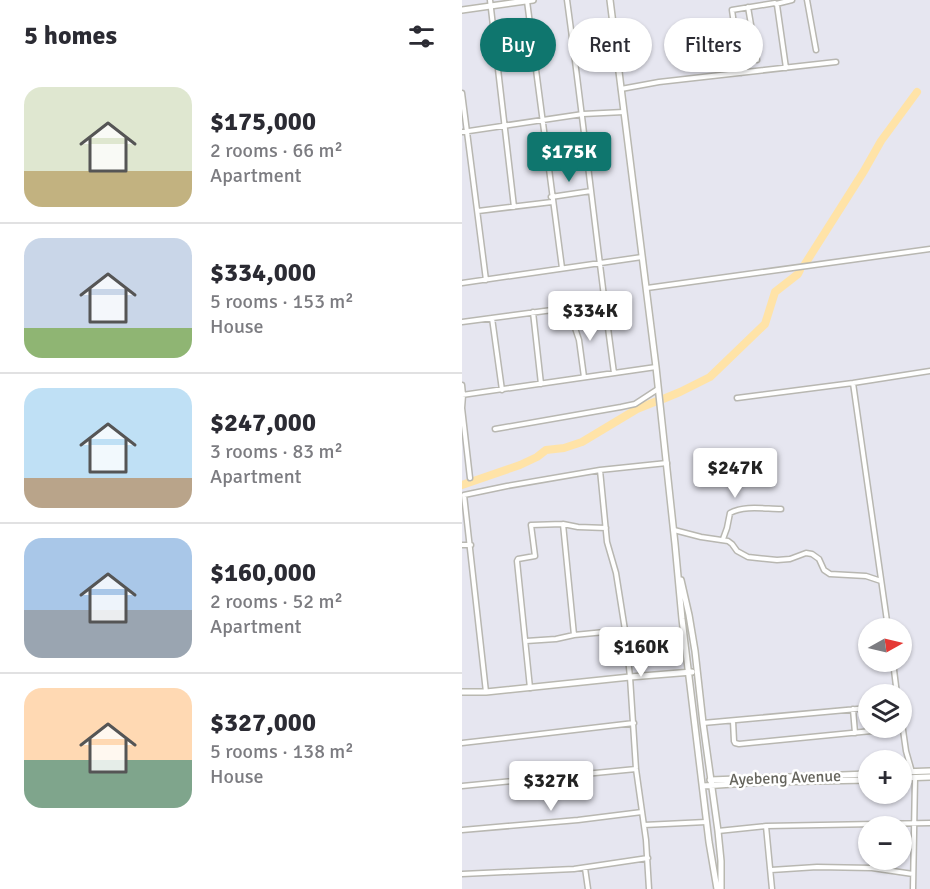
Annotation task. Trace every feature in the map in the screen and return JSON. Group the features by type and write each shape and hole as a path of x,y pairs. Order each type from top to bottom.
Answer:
{"main road":[{"path":"462,10 490,3 533,0"},
{"path":"610,0 659,388 681,614 707,822 719,889"},
{"path":"677,561 689,615 710,767 721,861 719,889"},
{"path":"462,692 486,692 697,672"},
{"path":"710,767 715,776 725,781 717,788 713,796"},
{"path":"912,772 930,771"},
{"name":"Ayebeng Avenue","path":"702,783 858,774"},
{"path":"915,778 930,777"},
{"name":"Ayebeng Avenue","path":"725,781 858,780"}],"street":[{"path":"527,0 562,268"},
{"path":"567,0 614,373"},
{"path":"741,73 732,10 792,0"},
{"path":"807,0 816,50"},
{"path":"490,3 514,207"},
{"path":"776,4 786,68"},
{"path":"748,7 750,18"},
{"path":"621,89 659,82 836,62"},
{"path":"462,93 464,132 478,211 486,280"},
{"path":"464,132 583,114 624,112"},
{"path":"478,211 514,207 591,190"},
{"path":"647,288 930,249"},
{"path":"462,283 643,257"},
{"path":"462,322 605,303"},
{"path":"575,307 574,321 584,377"},
{"path":"533,312 541,384"},
{"path":"492,318 502,390"},
{"path":"463,395 656,367"},
{"path":"737,398 930,371"},
{"path":"853,383 886,618"},
{"path":"462,385 462,408 470,478"},
{"path":"495,429 635,404 659,388"},
{"path":"486,692 464,497 467,493 600,470 667,463"},
{"path":"600,470 607,542 616,573 625,630 636,769 648,858 649,889"},
{"path":"723,539 730,513 734,510 781,509"},
{"path":"530,688 517,561 535,556 531,525 563,524 606,528"},
{"path":"563,524 574,635"},
{"path":"673,530 701,537 723,539 748,557 777,560 808,554 816,556 824,570 830,574 866,576 880,581"},
{"path":"462,545 471,545"},
{"path":"526,641 625,630"},
{"path":"853,709 855,733"},
{"path":"703,723 858,709"},
{"path":"733,721 734,741 739,744 858,733"},
{"path":"462,743 634,723"},
{"path":"462,786 636,769"},
{"path":"913,889 915,778"},
{"path":"462,830 642,812"},
{"path":"644,825 707,822"},
{"path":"913,823 930,823"},
{"path":"718,831 766,826 858,825"},
{"path":"766,826 772,889"},
{"path":"462,874 574,870 648,858"},
{"path":"771,870 817,867 858,868"},
{"path":"585,868 588,889"},
{"path":"886,870 913,874"}],"waterway":[{"path":"805,264 881,141 917,92"},
{"path":"663,399 710,377 765,324 775,292 800,270"},
{"path":"462,485 520,465 546,450 564,448 582,442 637,409 657,401"}]}
